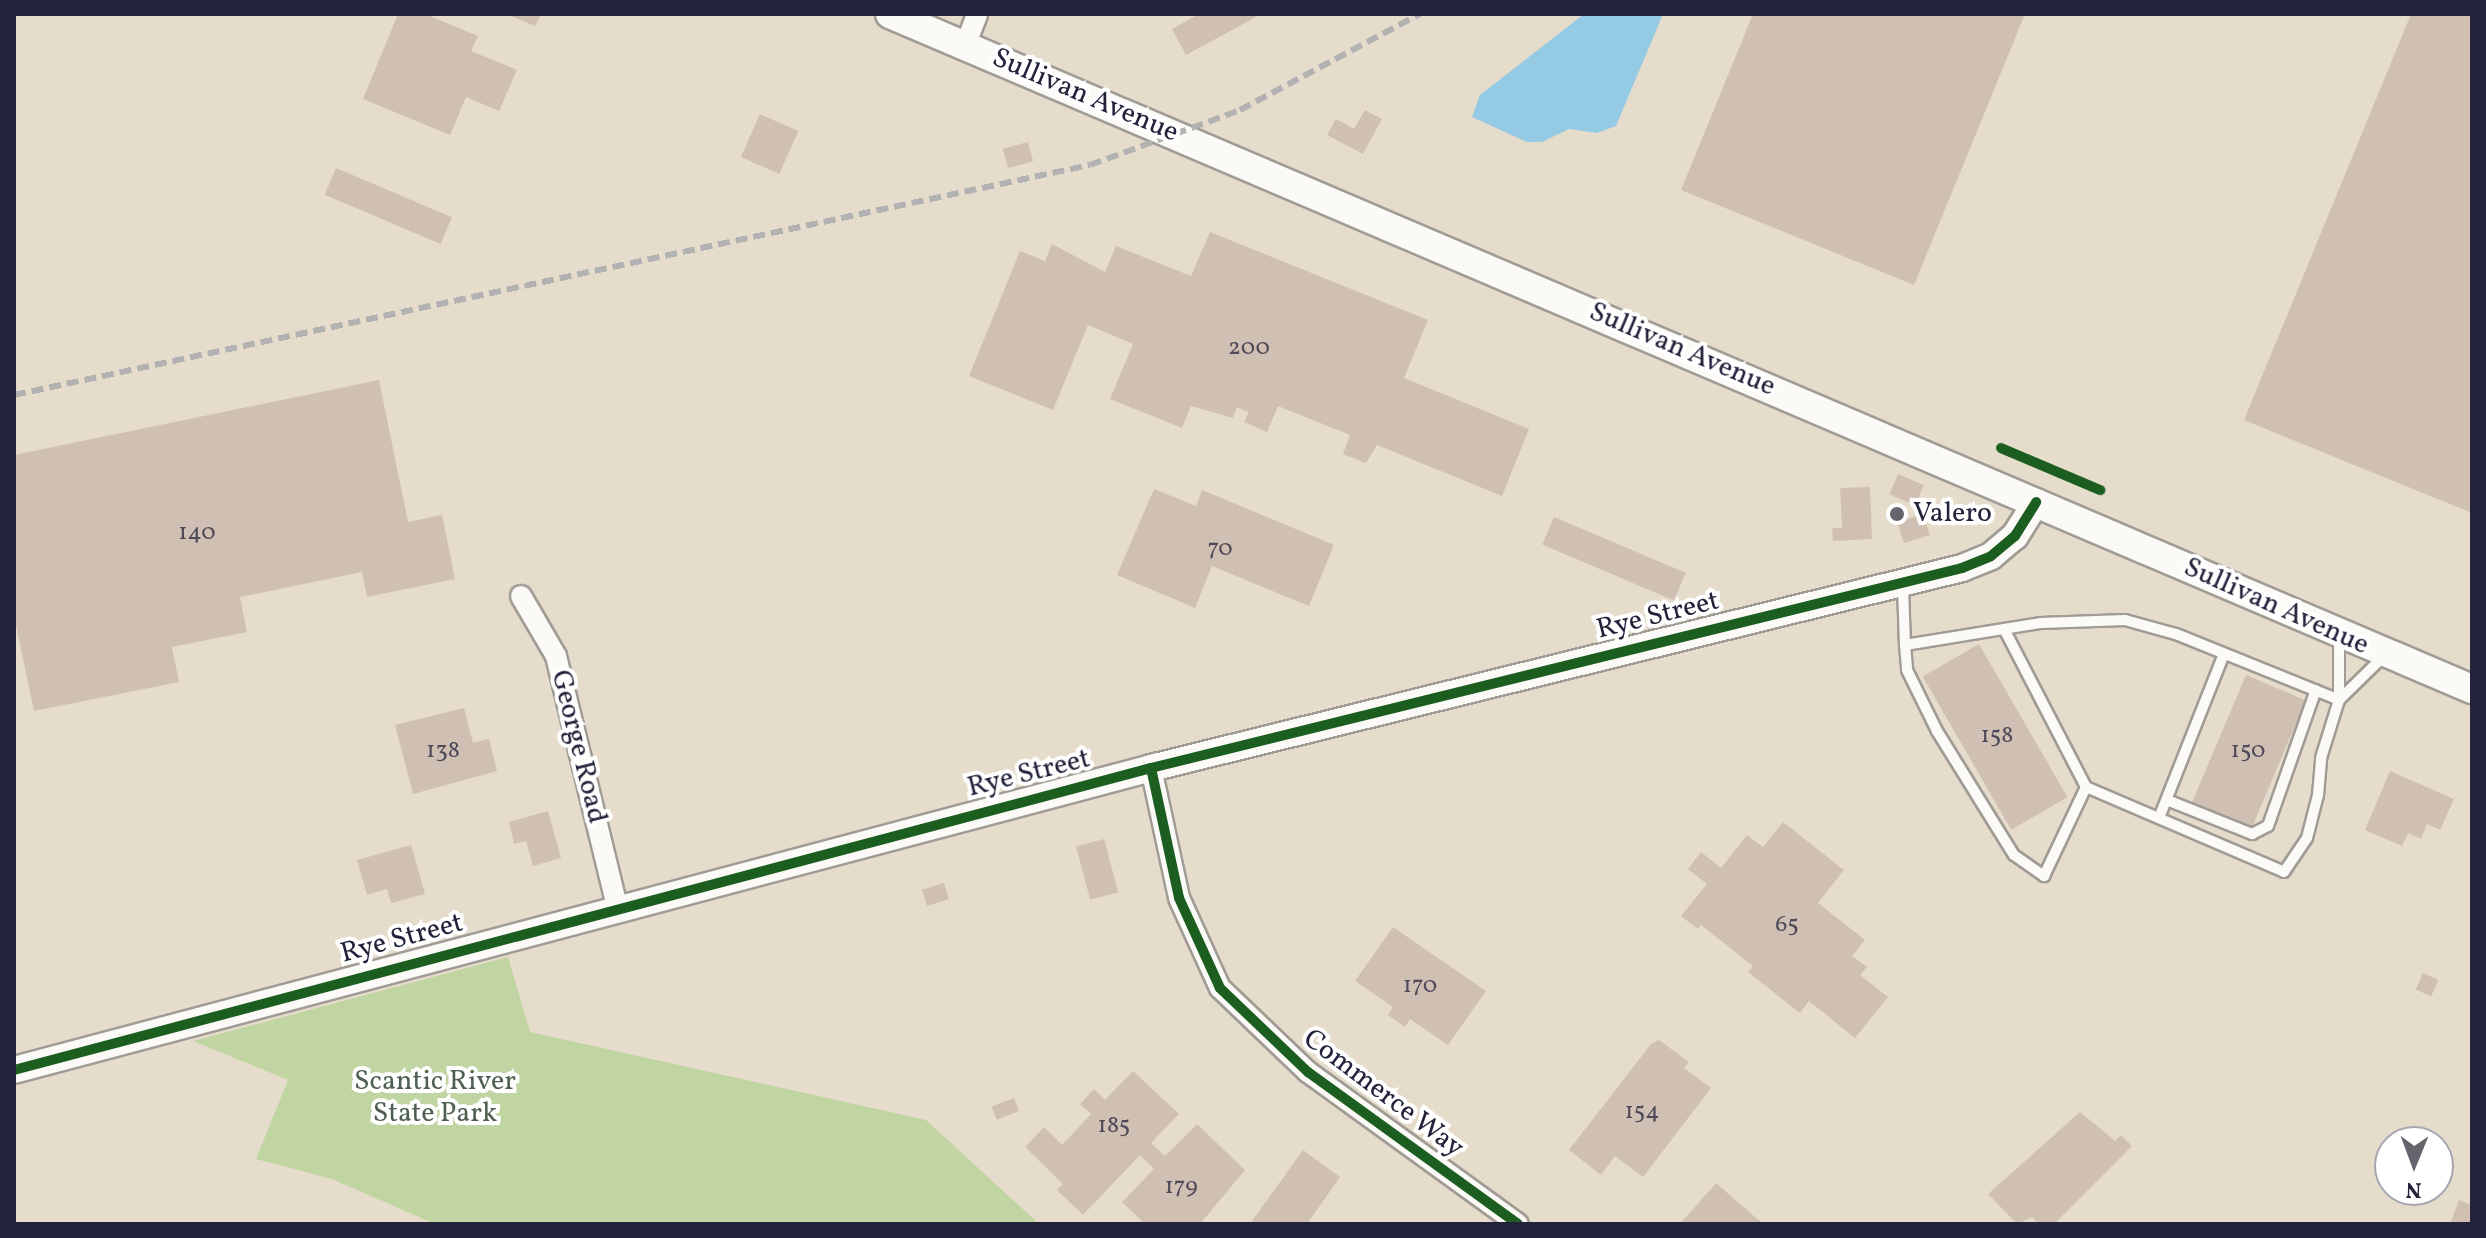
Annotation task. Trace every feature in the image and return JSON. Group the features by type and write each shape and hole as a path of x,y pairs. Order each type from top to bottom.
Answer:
{"main road":[{"name":"Sullivan Avenue","path":"890,14 2036,502 2385,655 2472,689"}],"street":[{"path":"965,46 977,14"},
{"name":"Rye Street","path":"14,1070 617,906 1151,768 1903,580 1962,568 1991,556 2015,536 2036,502"},
{"name":"George Road","path":"521,596 556,656 617,906"},
{"name":"Commerce Way","path":"1151,768 1179,898 1220,988 1308,1072 1518,1224"}],"lane":[{"path":"1903,580 1907,670 1937,731 2014,855 2044,876 2086,787"},
{"path":"1905,645 2004,629 2125,620 2224,654 2339,700"},
{"path":"2004,629 2086,787 2284,872 2307,838 2321,758 2339,700 2339,635"},
{"path":"2159,818 2224,654"},
{"path":"2339,700 2385,655"},
{"path":"2167,800 2252,834 2268,826 2316,690"}],"green space":[{"name":"Scantic River State Park","path":"508,957 530,1032 926,1120 1039,1224 435,1224 332,1179 256,1159 288,1080 193,1041"}],"water":[{"path":"1584,14 1663,14 1616,126 1597,133 1569,129 1542,142 1527,142 1472,117 1480,95"}],"building":[{"path":"398,14 425,14 478,36 471,51 517,70 499,111 466,97 450,135 363,99"},
{"path":"506,14 541,14 535,26"},
{"path":"1199,14 1254,14 1256,17 1186,55 1172,29"},
{"path":"1753,14 2025,14 1914,285 1681,190"},
{"path":"2411,14 2472,14 2472,513 2244,420"},
{"path":"1365,110 1382,119 1363,154 1327,135 1336,119 1354,129"},
{"path":"760,114 798,131 779,174 741,157"},
{"path":"1028,142 1033,161 1008,168 1003,149"},
{"path":"336,168 452,217 441,244 325,195"},
{"path":"1210,232 1428,320 1404,378 1529,429 1502,496 1377,445 1366,463 1343,454 1350,435 1278,406 1267,432 1244,422 1249,412 1237,407 1233,418 1191,406 1182,428 1110,399 1133,344 1088,325 1053,410 969,376 1020,251 1045,261 1052,244 1105,272 1116,246 1191,276"},
{"path":"379,380 408,522 442,515 455,579 367,597 362,572 240,597 247,632 172,647 179,682 34,711 14,616 14,455"},
{"path":"1898,474 1924,485 1915,505 1889,494"},
{"path":"1870,487 1872,539 1833,541 1832,528 1842,528 1840,488"},
{"path":"1154,489 1196,506 1202,490 1334,545 1309,606 1212,566 1195,608 1117,575"},
{"path":"1923,514 1930,535 1904,543 1897,522"},
{"path":"1554,517 1686,573 1674,600 1542,545"},
{"path":"1979,644 2068,797 2011,830 1923,677"},
{"path":"2246,675 2306,700 2252,827 2192,802"},
{"path":"464,708 473,743 489,739 497,771 413,794 395,725"},
{"path":"2390,771 2454,799 2440,830 2427,824 2421,839 2408,833 2402,846 2365,830"},
{"path":"548,811 561,858 533,866 526,841 514,844 509,822"},
{"path":"1783,822 1844,870 1818,903 1865,940 1852,956 1867,967 1860,975 1888,997 1855,1038 1809,1001 1800,1013 1748,972 1753,966 1701,925 1698,929 1681,916 1707,884 1688,869 1701,852 1721,868 1747,835 1763,847"},
{"path":"1104,839 1118,892 1090,900 1076,847"},
{"path":"411,845 425,894 391,903 387,889 367,895 357,860"},
{"path":"944,883 949,899 927,906 922,890"},
{"path":"1393,927 1486,991 1448,1045 1410,1019 1405,1027 1388,1015 1393,1007 1355,981"},
{"path":"2423,973 2439,980 2431,996 2416,989"},
{"path":"1659,1040 1689,1062 1684,1068 1711,1088 1643,1177 1615,1156 1601,1175 1569,1150 1651,1044"},
{"path":"1133,1071 1179,1114 1151,1143 1165,1156 1197,1124 1245,1170 1200,1224 1145,1224 1122,1202 1154,1169 1140,1155 1083,1215 1057,1190 1063,1184 1025,1147 1044,1127 1062,1145 1091,1114 1080,1104 1094,1089 1105,1100"},
{"path":"1014,1098 1019,1111 997,1120 992,1107"},
{"path":"2080,1112 2115,1141 2121,1135 2132,1146 2054,1224 2039,1224 2032,1217 2017,1224 1988,1194"},
{"path":"1303,1150 1340,1177 1307,1224 1256,1224 1252,1221"},
{"path":"1716,1183 1763,1224 1680,1224"},
{"path":"2459,1200 2472,1205 2472,1224 2450,1224"}],"railway":[{"path":"14,395 1090,165 1240,110 1420,14"}],"cycle path":[{"path":"2001,448 2100,490"},
{"path":"14,1070 1151,768 1962,568 1991,556 2015,536 2036,502"},
{"path":"1151,768 1179,898 1220,988 1308,1072 1518,1224"}],"place":[{"name":"Valero","path":"1897,514"}]}
